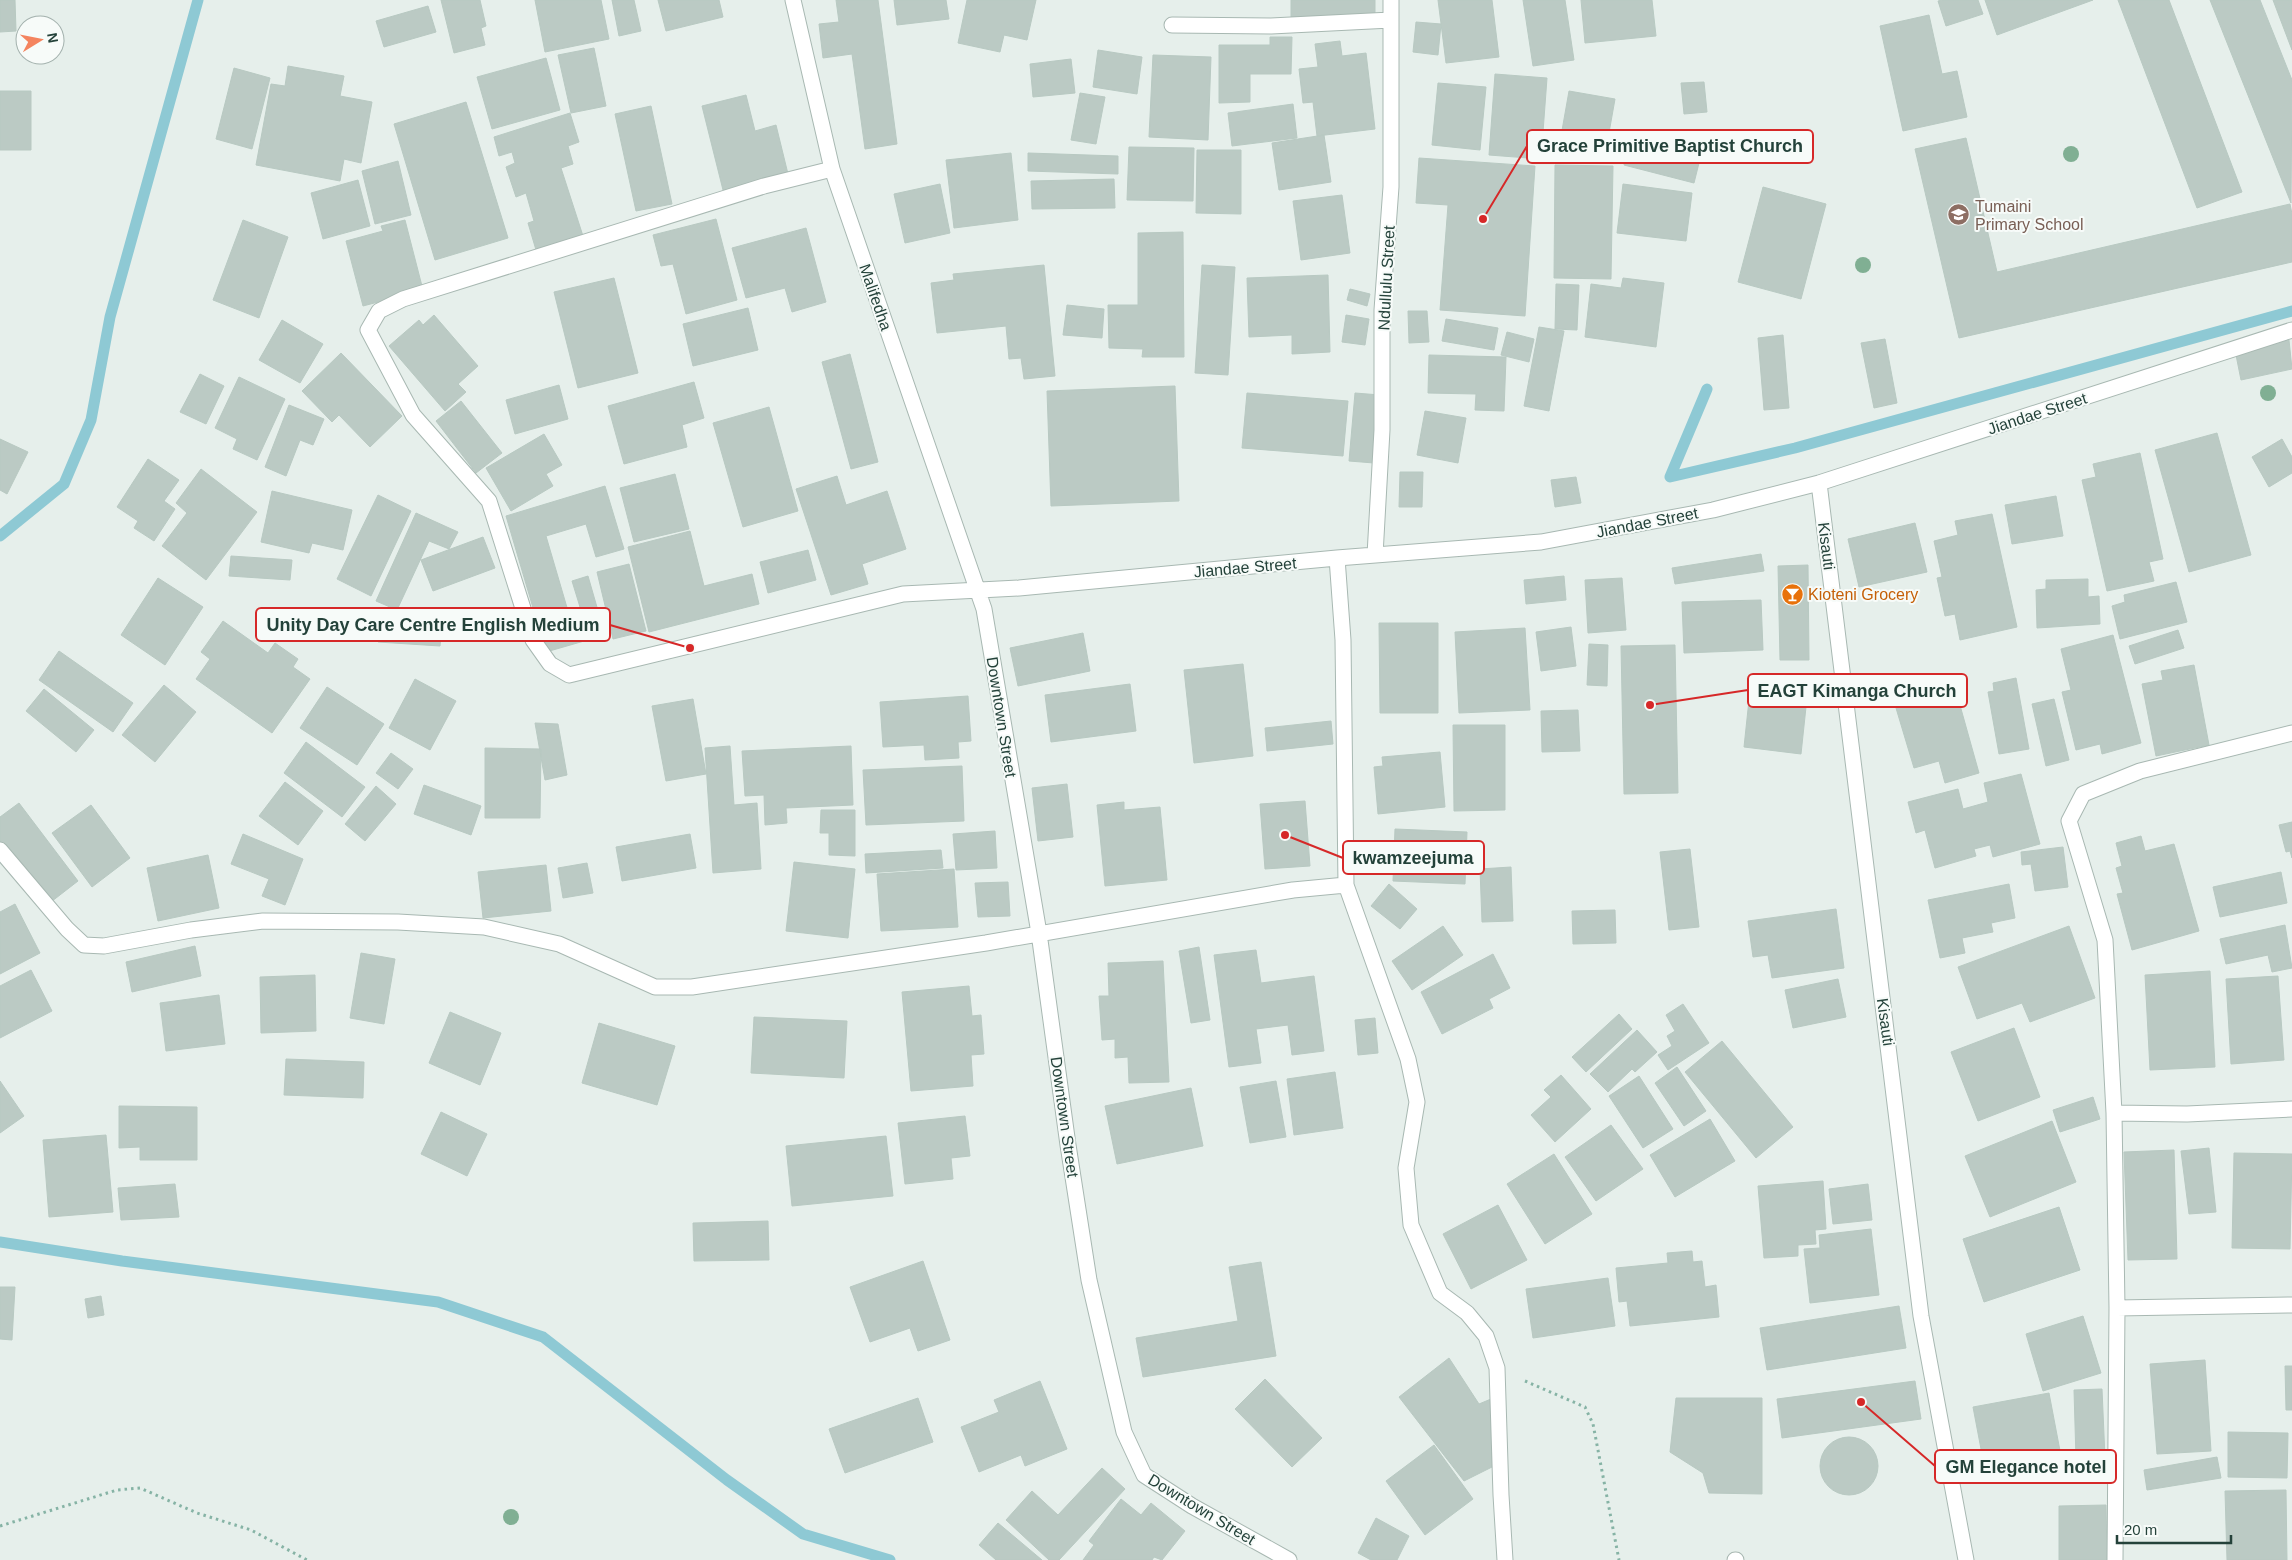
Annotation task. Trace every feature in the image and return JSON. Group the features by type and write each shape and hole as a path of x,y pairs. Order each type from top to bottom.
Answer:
{"street":[{"name":"Malifedha","path":"793,0 832,169 978,589"},
{"name":"Ndullulu Street","path":"1375,555 1382,430 1382,310 1391,187 1391,0"},
{"path":"1172,25 1271,26 1391,20"},
{"name":"Jiandae Street","path":"832,169 764,186 403,298 379,311 368,330 370,339 413,415 489,501 533,640 550,664 570,675 903,594 1019,588 1337,558 1541,542 1713,510 1819,483 2292,330"},
{"name":"Kisauti","path":"1819,483 1921,1316 1966,1560"},
{"path":"1337,558 1344,640 1346,885 1408,1059 1417,1102 1406,1168 1411,1225 1440,1293 1467,1313 1486,1336 1497,1368 1501,1495 1506,1560"},
{"name":"Downtown Street","path":"978,589 984,609 1039,933 1068,1145 1089,1280 1124,1432 1144,1475 1192,1506 1289,1560"},
{"path":"2115,1560 2117,1308 2114,1113 2105,940 2069,822 2083,794 2140,771 2292,733"},
{"path":"0,850 67,929 84,946 104,946 191,930 263,922 398,922 484,927 559,944 655,987 683,987 986,943 1293,890 1346,885"},
{"path":"2114,1113 2187,1114 2292,1109"},
{"path":"2117,1308 2292,1305"}],"path":[{"path":"1497,1368 1585,1407 1593,1424 1619,1560"},
{"path":"0,1526 116,1490 140,1488 197,1513 251,1530 307,1560"}],"building":[{"path":"0,0 15,0 15,31 0,32"},
{"path":"441,0 480,0 486,26 481,28 485,45 454,53"},
{"path":"535,0 601,0 609,39 545,52"},
{"path":"612,0 634,0 641,31 619,36"},
{"path":"658,0 719,0 723,17 666,31"},
{"path":"836,0 878,0 897,144 865,149 852,54 823,58 819,24 839,22"},
{"path":"894,0 946,0 949,19 897,25"},
{"path":"967,0 1036,0 1027,40 1004,35 1000,52 958,43"},
{"path":"1291,0 1375,0 1375,17 1291,21"},
{"path":"1438,0 1492,0 1499,57 1446,63"},
{"path":"1523,0 1565,0 1574,60 1533,66"},
{"path":"1581,0 1652,0 1656,36 1585,43"},
{"path":"1978,0 1983,14 1946,26 1938,1"},
{"path":"1985,0 2093,0 1997,35"},
{"path":"2118,0 2169,0 2242,192 2197,208"},
{"path":"2210,0 2260,0 2292,80 2291,203"},
{"path":"2273,0 2292,0 2292,50"},
{"path":"428,6 436,32 384,47 376,21"},
{"path":"1929,15 1942,74 1957,71 1967,117 1903,131 1880,26"},
{"path":"1416,22 1441,24 1438,55 1413,52"},
{"path":"1270,37 1292,37 1291,74 1250,74 1250,102 1219,103 1219,45 1270,45"},
{"path":"1340,41 1342,56 1366,53 1375,129 1317,136 1313,102 1303,103 1299,69 1318,67 1315,44"},
{"path":"594,48 606,106 571,113 558,55"},
{"path":"1098,50 1142,57 1137,94 1093,87"},
{"path":"1153,55 1211,57 1208,140 1149,137"},
{"path":"546,58 560,110 492,129 477,77"},
{"path":"1071,59 1075,93 1033,97 1030,64"},
{"path":"288,66 344,76 340,96 372,102 361,163 344,159 340,181 256,165 271,84 285,86"},
{"path":"234,68 270,78 252,149 216,139"},
{"path":"1495,74 1547,78 1541,159 1489,155"},
{"path":"1704,82 1707,112 1684,114 1681,83"},
{"path":"1438,83 1486,87 1480,150 1432,145"},
{"path":"0,91 31,91 31,150 0,150"},
{"path":"1569,91 1615,99 1604,161 1558,153"},
{"path":"1080,93 1105,97 1096,144 1071,140"},
{"path":"746,95 755,131 776,125 788,174 723,190 702,106"},
{"path":"466,102 508,238 435,260 394,124"},
{"path":"1293,104 1297,138 1232,146 1228,113"},
{"path":"651,106 672,204 636,211 615,114"},
{"path":"570,113 579,142 568,146 573,164 561,168 583,236 536,250 528,223 534,221 526,193 516,197 506,167 515,163 512,152 499,156 494,137"},
{"path":"1324,135 1331,182 1279,190 1272,143"},
{"path":"1631,136 1701,155 1694,183 1624,165"},
{"path":"1966,138 1997,272 2290,204 2292,214 2292,262 1959,338 1915,149"},
{"path":"1129,147 1194,148 1193,201 1127,200"},
{"path":"1197,150 1241,150 1241,214 1196,213"},
{"path":"1011,153 1018,220 954,228 946,160"},
{"path":"1028,153 1118,156 1118,174 1028,171"},
{"path":"1419,158 1535,166 1525,316 1440,310 1448,205 1416,203"},
{"path":"398,161 411,215 375,224 362,171"},
{"path":"1555,165 1613,166 1611,279 1554,278"},
{"path":"1114,179 1115,208 1032,209 1031,181"},
{"path":"358,180 370,226 323,239 311,193"},
{"path":"940,184 950,233 905,243 894,194"},
{"path":"1623,184 1692,193 1686,241 1617,233"},
{"path":"1763,187 1826,204 1801,299 1738,282"},
{"path":"1342,195 1350,253 1301,260 1293,201"},
{"path":"716,219 737,300 686,314 673,264 661,266 653,235"},
{"path":"243,220 288,237 259,318 213,300"},
{"path":"405,220 423,290 363,306 346,241 383,231 381,226"},
{"path":"806,228 826,302 792,312 785,288 746,298 732,248"},
{"path":"1183,232 1184,357 1142,357 1143,349 1109,348 1108,305 1138,305 1138,233"},
{"path":"1044,265 1055,376 1024,379 1021,358 1009,359 1006,326 937,333 931,283 954,280 953,274"},
{"path":"1202,265 1235,267 1228,375 1195,373"},
{"path":"1328,275 1330,352 1292,354 1292,335 1249,337 1247,278"},
{"path":"614,278 638,373 578,388 554,292"},
{"path":"1623,278 1664,283 1656,347 1585,337 1591,284 1621,288"},
{"path":"1556,284 1579,285 1577,330 1555,329"},
{"path":"1350,289 1370,294 1367,306 1347,300"},
{"path":"1067,305 1104,309 1102,338 1063,335"},
{"path":"748,308 758,350 693,366 683,324"},
{"path":"1408,311 1427,311 1429,342 1409,343"},
{"path":"434,315 478,366 458,384 466,392 445,411 389,346 419,320 423,325"},
{"path":"1346,315 1369,319 1365,345 1342,342"},
{"path":"1446,319 1498,328 1494,350 1442,341"},
{"path":"282,320 323,344 300,383 259,360"},
{"path":"1539,327 1564,331 1549,411 1524,406"},
{"path":"1507,332 1534,339 1529,362 1501,355"},
{"path":"1783,335 1789,408 1764,410 1758,338"},
{"path":"1885,339 1897,403 1874,408 1861,343"},
{"path":"2289,340 2292,369 2241,380 2235,350"},
{"path":"341,353 402,416 370,447 339,415 332,422 302,391"},
{"path":"850,354 878,462 851,469 822,362"},
{"path":"1429,355 1506,357 1504,411 1475,410 1476,394 1428,393"},
{"path":"200,374 224,386 206,424 180,412"},
{"path":"239,377 285,399 257,460 233,449 237,439 215,428"},
{"path":"694,382 704,418 682,425 687,447 624,464 608,406"},
{"path":"559,385 568,419 515,434 506,400"},
{"path":"1175,386 1179,501 1051,506 1047,391"},
{"path":"1247,393 1348,401 1343,456 1242,448"},
{"path":"1355,393 1380,395 1374,463 1349,461"},
{"path":"461,401 502,453 476,473 436,421"},
{"path":"289,405 324,419 313,445 300,440 286,476 265,467"},
{"path":"769,407 798,511 743,527 713,423"},
{"path":"1425,411 1466,418 1458,463 1417,455"},
{"path":"2217,433 2251,555 2189,572 2155,450"},
{"path":"544,434 562,465 546,474 553,486 511,511 486,468"},
{"path":"0,439 28,452 7,494 0,490"},
{"path":"2282,439 2292,457 2292,473 2269,487 2252,457"},
{"path":"2140,453 2163,559 2149,562 2154,581 2107,591 2082,480 2096,477 2093,464"},
{"path":"148,459 179,480 164,501 175,509 154,541 134,528 138,521 117,507"},
{"path":"201,469 257,512 206,580 162,546 187,513 176,503"},
{"path":"1400,472 1423,472 1422,507 1399,507"},
{"path":"675,474 689,529 634,542 620,488"},
{"path":"837,476 846,505 887,491 906,549 862,564 868,584 831,595 796,489"},
{"path":"1576,477 1581,503 1555,507 1551,480"},
{"path":"605,486 624,549 596,557 586,524 546,536 568,611 580,607 572,581 588,576 605,635 546,652 506,516"},
{"path":"272,491 352,510 343,550 312,543 309,553 261,542"},
{"path":"378,495 411,511 371,596 337,579"},
{"path":"2056,496 2063,536 2012,544 2005,505"},
{"path":"416,513 458,532 449,549 429,541 397,610 376,601"},
{"path":"1992,514 2017,627 1960,640 1955,614 1945,616 1937,578 1942,577 1934,541 1958,535 1955,521"},
{"path":"1915,523 1927,572 1859,587 1848,539"},
{"path":"690,531 704,586 752,574 759,604 649,632 628,547"},
{"path":"483,537 495,568 433,591 421,560"},
{"path":"808,550 816,580 768,593 760,562"},
{"path":"1761,554 1764,571 1675,584 1672,568"},
{"path":"231,556 292,560 290,580 229,576"},
{"path":"629,564 646,631 613,639 597,572"},
{"path":"1808,565 1809,660 1780,660 1778,566"},
{"path":"1564,576 1566,600 1526,604 1524,580"},
{"path":"158,578 203,607 165,665 121,635"},
{"path":"1622,578 1626,630 1588,633 1585,580"},
{"path":"2088,579 2088,597 2099,596 2100,624 2037,628 2036,590 2046,589 2046,580"},
{"path":"2176,582 2187,622 2120,639 2112,606 2125,602 2124,595"},
{"path":"1761,600 1763,650 1684,653 1682,602"},
{"path":"380,619 442,623 440,646 378,642"},
{"path":"223,621 268,653 275,643 298,659 293,667 310,679 272,733 196,679 210,659 201,652"},
{"path":"1379,623 1438,623 1438,713 1380,713"},
{"path":"1571,627 1576,666 1541,671 1536,632"},
{"path":"1525,628 1530,710 1459,713 1455,632"},
{"path":"2178,630 2184,648 2135,664 2129,646"},
{"path":"1083,633 1090,671 1018,686 1010,648"},
{"path":"2113,635 2141,743 2102,754 2100,744 2076,750 2062,692 2071,690 2061,649"},
{"path":"1589,644 1608,645 1607,686 1587,685"},
{"path":"1675,645 1678,793 1624,794 1621,646"},
{"path":"59,651 133,703 113,732 39,680"},
{"path":"1243,664 1253,756 1194,763 1184,670"},
{"path":"2194,665 2209,745 2156,756 2142,684 2163,680 2161,671"},
{"path":"2016,678 2029,749 1999,754 1988,692 1994,691 1993,683"},
{"path":"415,679 456,701 430,750 389,728"},
{"path":"1130,684 1136,731 1051,742 1045,695"},
{"path":"164,685 196,712 155,762 122,735"},
{"path":"327,687 384,724 357,765 300,728"},
{"path":"44,689 94,730 76,752 26,711"},
{"path":"1956,691 1979,773 1945,783 1939,761 1914,768 1896,708"},
{"path":"968,696 971,741 958,742 959,758 925,760 924,745 883,747 880,702"},
{"path":"693,699 706,774 666,781 652,706"},
{"path":"2054,699 2069,760 2046,766 2032,704"},
{"path":"1749,700 1806,707 1801,754 1744,747"},
{"path":"1578,710 1580,751 1542,752 1541,711"},
{"path":"1331,721 1333,744 1267,751 1265,728"},
{"path":"535,723 558,724 567,775 545,780"},
{"path":"1453,725 1505,725 1505,810 1454,811"},
{"path":"306,742 365,787 342,817 284,773"},
{"path":"730,746 734,805 757,803 761,869 713,873 705,748"},
{"path":"851,746 853,805 786,808 787,823 765,825 764,795 745,796 742,751"},
{"path":"485,748 541,749 540,818 485,818"},
{"path":"1440,752 1445,807 1378,814 1374,767 1383,766 1382,757"},
{"path":"391,753 413,769 398,789 376,773"},
{"path":"962,766 964,821 866,825 863,770"},
{"path":"2021,774 2040,844 1993,857 1990,845 1974,849 1976,856 1935,868 1925,830 1916,833 1908,802 1958,789 1963,809 1988,802 1984,783"},
{"path":"285,782 323,811 298,845 259,816"},
{"path":"1067,784 1073,837 1038,841 1032,788"},
{"path":"424,785 481,806 471,835 414,814"},
{"path":"376,786 396,804 365,841 345,824"},
{"path":"1305,801 1310,866 1265,869 1260,804"},
{"path":"1124,802 1124,810 1160,807 1167,880 1105,886 1097,805"},
{"path":"19,803 78,881 47,905 0,842 0,817"},
{"path":"91,805 130,858 92,887 52,833"},
{"path":"821,810 855,810 855,856 829,855 829,833 820,833"},
{"path":"2292,822 2292,858 2290,851 2286,852 2279,825"},
{"path":"1395,829 1467,832 1465,884 1393,881"},
{"path":"995,831 997,868 956,870 953,834"},
{"path":"243,834 303,859 285,905 262,896 269,879 231,864"},
{"path":"690,834 696,868 622,881 616,847"},
{"path":"2141,836 2145,851 2174,844 2199,931 2132,950 2117,894 2123,893 2116,868 2122,866 2116,843"},
{"path":"2063,847 2068,887 2035,891 2031,864 2022,865 2021,852"},
{"path":"1690,849 1699,927 1669,930 1660,852"},
{"path":"941,850 943,868 866,873 865,854"},
{"path":"208,855 219,908 158,921 147,868"},
{"path":"794,862 855,869 848,938 786,931"},
{"path":"587,863 593,893 563,898 558,868"},
{"path":"546,865 551,911 483,918 478,872"},
{"path":"1511,867 1513,921 1482,922 1480,869"},
{"path":"954,869 958,927 881,931 877,874"},
{"path":"2281,872 2287,903 2220,917 2213,887"},
{"path":"1008,882 1010,916 978,917 975,883"},
{"path":"1389,884 1417,909 1400,929 1371,906"},
{"path":"2009,884 2015,918 1991,923 1993,932 1962,938 1965,953 1940,958 1928,900"},
{"path":"15,904 40,953 0,974 0,912"},
{"path":"1836,909 1844,968 1772,978 1768,955 1753,957 1748,921"},
{"path":"1615,910 1616,943 1573,944 1572,911"},
{"path":"2285,925 2292,968 2272,972 2268,955 2226,964 2220,939"},
{"path":"1443,926 1463,955 1412,990 1392,961"},
{"path":"2069,926 2095,998 2030,1022 2022,1003 1977,1019 1958,967"},
{"path":"195,946 201,976 132,992 126,962"},
{"path":"1199,947 1210,1020 1191,1023 1179,951"},
{"path":"1256,950 1261,983 1314,976 1324,1051 1292,1055 1288,1025 1256,1029 1261,1063 1229,1067 1214,955"},
{"path":"361,953 395,959 384,1024 350,1018"},
{"path":"1493,954 1510,988 1489,999 1493,1008 1442,1034 1421,992"},
{"path":"1163,961 1169,1082 1129,1083 1128,1057 1115,1058 1115,1039 1102,1040 1099,996 1109,996 1108,963"},
{"path":"31,970 52,1011 0,1038 0,986"},
{"path":"2210,971 2215,1067 2150,1070 2145,975"},
{"path":"315,975 316,1031 261,1033 260,977"},
{"path":"2278,976 2284,1060 2231,1064 2226,979"},
{"path":"1838,979 1846,1017 1793,1028 1785,990"},
{"path":"969,986 972,1016 981,1015 984,1054 971,1055 973,1086 911,1091 902,992"},
{"path":"219,995 225,1044 166,1051 160,1003"},
{"path":"1683,1004 1709,1043 1668,1070 1658,1055 1672,1046 1667,1036 1675,1031 1666,1015"},
{"path":"450,1012 501,1033 480,1085 429,1063"},
{"path":"1619,1014 1632,1029 1586,1072 1572,1057"},
{"path":"754,1017 847,1021 844,1078 751,1073"},
{"path":"1375,1018 1378,1053 1358,1055 1355,1020"},
{"path":"599,1023 675,1046 657,1105 582,1083"},
{"path":"2014,1028 2040,1097 1978,1121 1951,1052"},
{"path":"1637,1030 1657,1052 1635,1072 1632,1069 1608,1092 1590,1074"},
{"path":"1722,1041 1793,1127 1756,1158 1685,1072"},
{"path":"286,1059 364,1062 363,1098 284,1095"},
{"path":"1677,1067 1706,1111 1684,1126 1655,1083"},
{"path":"1335,1072 1343,1128 1294,1135 1287,1079"},
{"path":"1561,1075 1591,1109 1555,1142 1531,1115 1551,1097 1544,1090"},
{"path":"1639,1076 1673,1129 1643,1148 1609,1096"},
{"path":"0,1081 24,1116 0,1133"},
{"path":"1276,1081 1286,1137 1250,1143 1240,1087"},
{"path":"1191,1088 1203,1146 1117,1164 1105,1106"},
{"path":"2093,1097 2100,1119 2060,1132 2053,1110"},
{"path":"119,1106 197,1107 197,1160 140,1160 140,1147 119,1148"},
{"path":"441,1112 487,1134 467,1176 421,1154"},
{"path":"965,1116 970,1156 951,1158 953,1179 905,1184 898,1123"},
{"path":"1710,1119 1735,1161 1675,1197 1650,1155"},
{"path":"2052,1121 2076,1182 1990,1217 1965,1156"},
{"path":"1611,1125 1643,1169 1596,1201 1565,1157"},
{"path":"106,1135 113,1212 49,1217 43,1140"},
{"path":"886,1136 893,1196 792,1206 786,1146"},
{"path":"2209,1148 2216,1212 2189,1214 2181,1151"},
{"path":"2174,1150 2177,1259 2128,1260 2124,1152"},
{"path":"2234,1153 2292,1154 2290,1249 2232,1248"},
{"path":"1554,1154 1592,1214 1545,1244 1507,1184"},
{"path":"1823,1181 1826,1229 1815,1230 1816,1244 1798,1245 1798,1256 1764,1258 1758,1186"},
{"path":"175,1184 179,1217 121,1220 118,1188"},
{"path":"1868,1184 1872,1220 1833,1224 1829,1189"},
{"path":"1498,1205 1527,1260 1471,1289 1443,1234"},
{"path":"2059,1207 2080,1270 1984,1302 1963,1239"},
{"path":"768,1221 769,1260 694,1261 693,1223"},
{"path":"1871,1229 1879,1295 1810,1303 1804,1249 1820,1248 1819,1235"},
{"path":"1692,1251 1693,1262 1702,1261 1705,1287 1716,1285 1719,1317 1630,1326 1627,1301 1619,1302 1616,1268 1668,1263 1667,1253"},
{"path":"923,1261 950,1340 918,1351 910,1328 870,1342 850,1287"},
{"path":"1261,1262 1276,1356 1143,1377 1136,1338 1238,1321 1229,1267"},
{"path":"1608,1278 1615,1326 1533,1338 1526,1289"},
{"path":"0,1287 15,1287 12,1340 0,1339"},
{"path":"101,1296 104,1315 88,1318 85,1299"},
{"path":"1899,1306 1906,1348 1767,1370 1760,1328"},
{"path":"2083,1316 2101,1373 2043,1391 2026,1334"},
{"path":"1449,1358 1479,1404 1491,1399 1498,1464 1464,1481 1399,1397"},
{"path":"2205,1360 2211,1451 2157,1454 2150,1364"},
{"path":"2285,1366 2292,1366 2292,1410 2286,1410"},
{"path":"1265,1379 1322,1438 1292,1467 1235,1409"},
{"path":"1040,1381 1067,1449 1025,1466 1021,1455 979,1472 961,1427 999,1412 994,1400"},
{"path":"1915,1381 1921,1419 1782,1438 1777,1399"},
{"path":"2102,1389 2105,1458 2076,1459 2074,1390"},
{"path":"2049,1393 2061,1456 1985,1470 1973,1407"},
{"path":"918,1398 933,1442 845,1473 829,1429"},
{"path":"1676,1398 1762,1398 1762,1494 1709,1493 1703,1473 1670,1452"},
{"path":"2228,1432 2288,1433 2287,1478 2228,1477"},
{"path":"1843,1437 1855,1437 1870,1445 1878,1460 1878,1472 1870,1487 1855,1495 1843,1495 1828,1487 1820,1472 1820,1460 1828,1445"},
{"path":"1434,1445 1473,1499 1425,1535 1386,1481"},
{"path":"2217,1457 2221,1478 2147,1490 2144,1470"},
{"path":"1102,1468 1125,1489 1059,1560 1049,1560 1006,1520 1032,1491 1058,1515"},
{"path":"2286,1490 2287,1560 2227,1560 2225,1491"},
{"path":"1121,1499 1141,1515 1151,1503 1185,1531 1162,1560 1154,1557 1152,1560 1083,1560 1094,1545 1089,1541"},
{"path":"2106,1505 2107,1560 2059,1560 2059,1506"},
{"path":"1376,1518 1409,1536 1397,1560 1371,1560 1358,1553"},
{"path":"998,1523 1042,1560 996,1560 979,1545"}],"waterway":[{"path":"0,536 64,484 91,420 110,317 198,0"},
{"path":"1707,389 1670,477 1795,448 2292,311"},
{"path":"0,1242 122,1261 438,1302 543,1337 727,1480 803,1534 890,1560"}],"place":[{"name":"Tumaini Primary School","path":"1959,215"},
{"name":"Grace Primitive Baptist Church","path":"1483,219"},
{"name":"Kioteni Grocery","path":"1792,594"},
{"name":"Unity Day Care Centre English Medium","path":"690,648"},
{"name":"EAGT Kimanga Church","path":"1650,705"},
{"name":"kwamzeejuma","path":"1285,835"},
{"name":"GM Elegance hotel","path":"1861,1402"}]}
